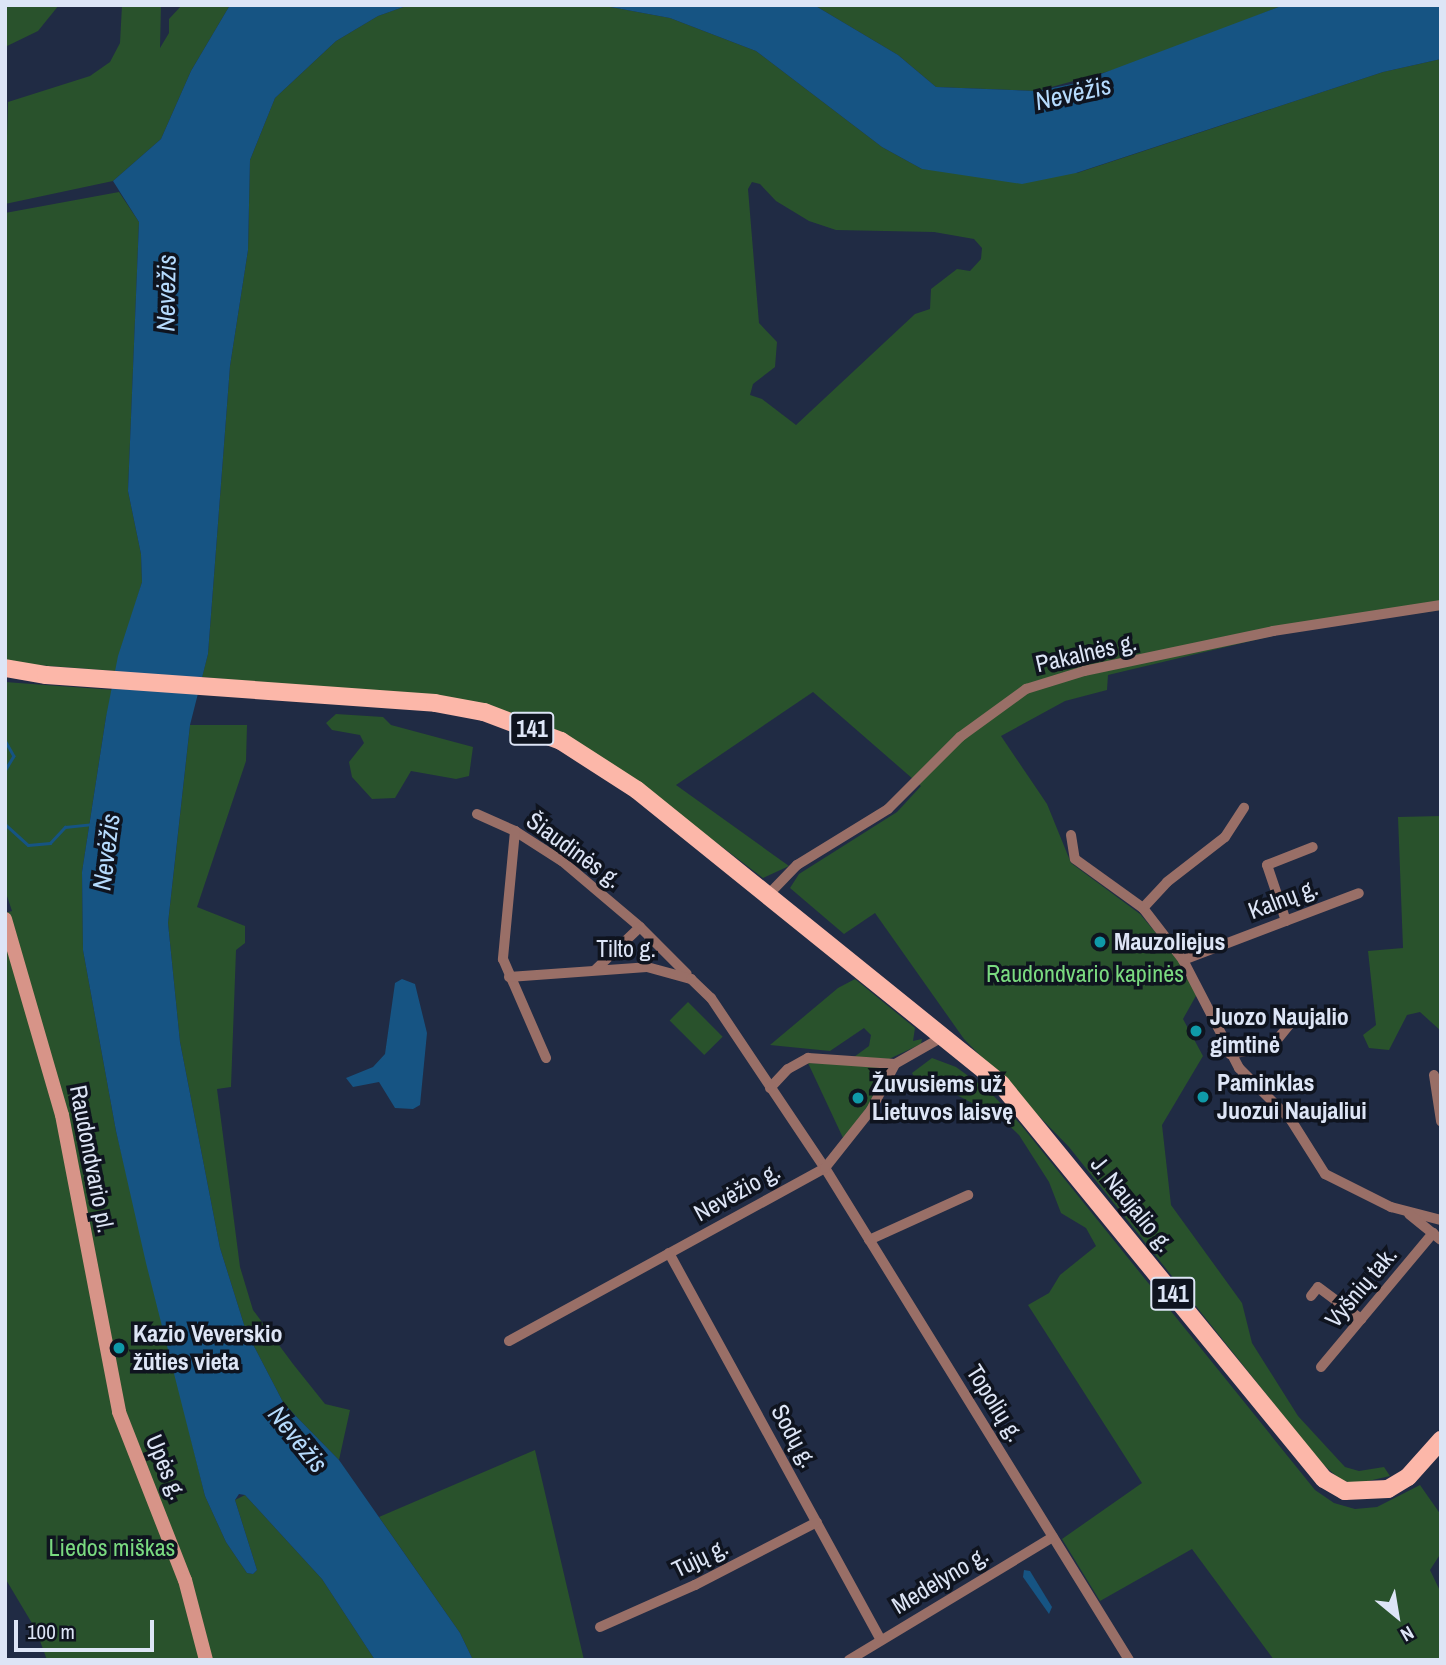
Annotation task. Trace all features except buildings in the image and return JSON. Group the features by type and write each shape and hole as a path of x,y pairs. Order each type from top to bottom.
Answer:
{"main road":[{"name":"141","path":"5,668 69,676 435,703 537,730 614,773 768,895"},
{"name":"J. Naujalio g.","path":"768,895 944,1036 1021,1106 1324,1479 1345,1491 1388,1489 1408,1477 1441,1440"},
{"name":"Raudondvario pl.","path":"5,919 62,1115 119,1412"},
{"name":"Upės g.","path":"119,1412 185,1580 206,1660"}],"street":[{"name":"Pakalnės g.","path":"768,895 797,865 888,809 960,737 1026,689 1084,671 1273,631 1441,605"},
{"path":"1143,908 1167,882 1225,837 1244,808"},
{"name":"Šiaudinės g.","path":"477,814 515,831 562,861 640,926 691,979"},
{"path":"515,831 503,958 509,977 547,1058"},
{"path":"1071,835 1075,859 1143,908 1183,960 1230,1054 1247,1079 1291,1120 1325,1174 1335,1183 1406,1213 1441,1220"},
{"path":"1286,921 1267,865 1313,847"},
{"name":"Kalnų g.","path":"1183,960 1359,893"},
{"path":"595,970 640,926"},
{"name":"Tilto g.","path":"509,977 647,968 691,979"},
{"path":"691,979 711,998 825,1168"},
{"path":"1230,1054 1272,1046 1293,1020"},
{"path":"770,1088 788,1069 808,1058 895,1064 944,1036"},
{"name":"Nevėžio g.","path":"509,1341 825,1168 872,1110 895,1064"},
{"path":"1434,1075 1441,1121"},
{"name":"Topolių g.","path":"825,1168 1129,1660"},
{"path":"869,1240 968,1195"},
{"path":"1406,1213 1437,1236"},
{"name":"Vyšnių tak.","path":"1321,1367 1437,1236"},
{"name":"Sodų g.","path":"669,1253 881,1640"},
{"path":"1311,1296 1318,1287 1361,1319"},
{"name":"Tujų g.","path":"600,1628 695,1586 817,1522"},
{"name":"Medelyno g.","path":"849,1660 1053,1537"}],"green space":[{"path":"5,5 59,5 38,31 5,47"},
{"path":"122,5 161,5 160,48 169,33 169,19 182,5 230,5 191,71 161,139 113,181 5,204 8,102 90,76 110,62 120,43"},
{"name":"Raudondvario kapinės","path":"409,5 600,5 670,18 756,51 882,147 922,169 1077,173 1383,72 1441,59 1441,610 1297,630 1108,675 1107,690 1065,701 1001,736 1047,804 1071,863 1140,914 1176,957 1197,994 1183,1019 1203,1056 1162,1125 1171,1205 1242,1303 1252,1343 1298,1416 1345,1467 1359,1471 1384,1467 1390,1476 1355,1484 1341,1480 1321,1463 1069,1147 964,1039 875,913 844,934 790,888 799,874 897,812 921,786 813,692 676,785 789,866 763,878 618,768 578,743 454,699 202,677 208,654 230,366 248,250 250,160 275,98 336,41 378,16","holes":["752,182 760,184 776,201 809,221 836,230 934,232 974,239 982,248 981,259 970,271 957,269 931,289 930,309 915,314 796,425 762,399 750,395 753,384 775,367 777,342 759,323 748,189"]},
{"path":"814,5 1284,5 1139,63 1037,91 936,87 898,55"},
{"path":"119,192 139,222 128,491 141,554 142,582 116,671 22,664 5,659 5,213"},
{"name":"Liedos miškas","path":"5,682 114,690 106,717 82,872 83,950 116,1131 205,1496 226,1542 247,1573 253,1574 257,1570 235,1500 245,1495 322,1579 375,1660 47,1660 36,1630 5,1578 5,913 12,911 5,890"},
{"path":"336,714 383,717 391,725 473,747 469,776 456,779 411,771 395,798 372,799 352,777 349,762 364,743 360,735 332,730 326,723"},
{"path":"190,725 247,725 246,761 197,907 245,926 245,943 236,950 231,1087 217,1089 240,1267 253,1310 293,1364 325,1404 350,1410 339,1460 284,1404 246,1331 220,1248 180,1042 168,923"},
{"path":"1441,816 1441,1031 1420,1012 1407,1015 1389,1050 1369,1048 1363,1035 1376,1025 1368,951 1403,948 1398,817"},
{"path":"855,979 915,1028 913,1041 922,1039 921,1044 889,1059 854,1057 869,1046 871,1035 864,1028 830,1051 770,1045 838,988"},
{"path":"688,1002 723,1037 704,1055 670,1020"},
{"path":"932,1058 956,1067 989,1091 1021,1125 1315,1490 1334,1503 1355,1509 1377,1507 1420,1485 1441,1515 1441,1553 1430,1570 1441,1593 1441,1660 1274,1660 1192,1549 1100,1601 1062,1539 1142,1483 1028,1305 1049,1293 1060,1275 1096,1246 1086,1228 1061,1213 1049,1182 1019,1135 1001,1118 951,1092 917,1082 912,1073"},
{"path":"808,1063 882,1066 871,1101 844,1140"},
{"path":"535,1450 584,1660 473,1660 460,1633 379,1517"}],"water":[{"name":"Nevėžis","path":"230,5 409,5 378,16 336,41 275,98 250,160 248,250 230,366 208,654 190,725 168,923 180,1042 220,1248 246,1331 284,1404 339,1460 460,1633 473,1660 375,1660 322,1579 245,1495 239,1494 235,1500 257,1570 253,1574 247,1573 226,1542 205,1496 146,1263 116,1131 83,950 82,872 106,717 118,656 142,582 141,554 128,491 139,222 113,181 161,139 191,71"},
{"name":"Nevėžis","path":"600,5 814,5 898,55 936,87 1037,91 1077,83 1284,5 1441,5 1441,59 1383,72 1076,173 1022,184 922,169 882,147 756,51 670,18"},
{"path":"402,979 415,984 427,1033 420,1105 413,1109 395,1108 379,1082 353,1087 346,1078 373,1067 385,1054 395,983"},
{"path":"1024,1570 1030,1571 1052,1607 1049,1614 1023,1577"}],"waterway":[{"path":"5,740 14,756 5,771"},
{"name":"Nevėžis","path":"5,824 28,845 50,843 65,827 92,824"}],"place":[{"name":"Mauzoliejus","path":"1100,942"},
{"name":"Juozo Naujalio gimtinė","path":"1196,1031"},
{"name":"Paminklas Juozui Naujaliui","path":"1203,1097"},
{"name":"Žuvusiems už Lietuvos laisvę","path":"858,1098"},
{"name":"Kazio Veverskio žūties vieta","path":"119,1348"}]}
